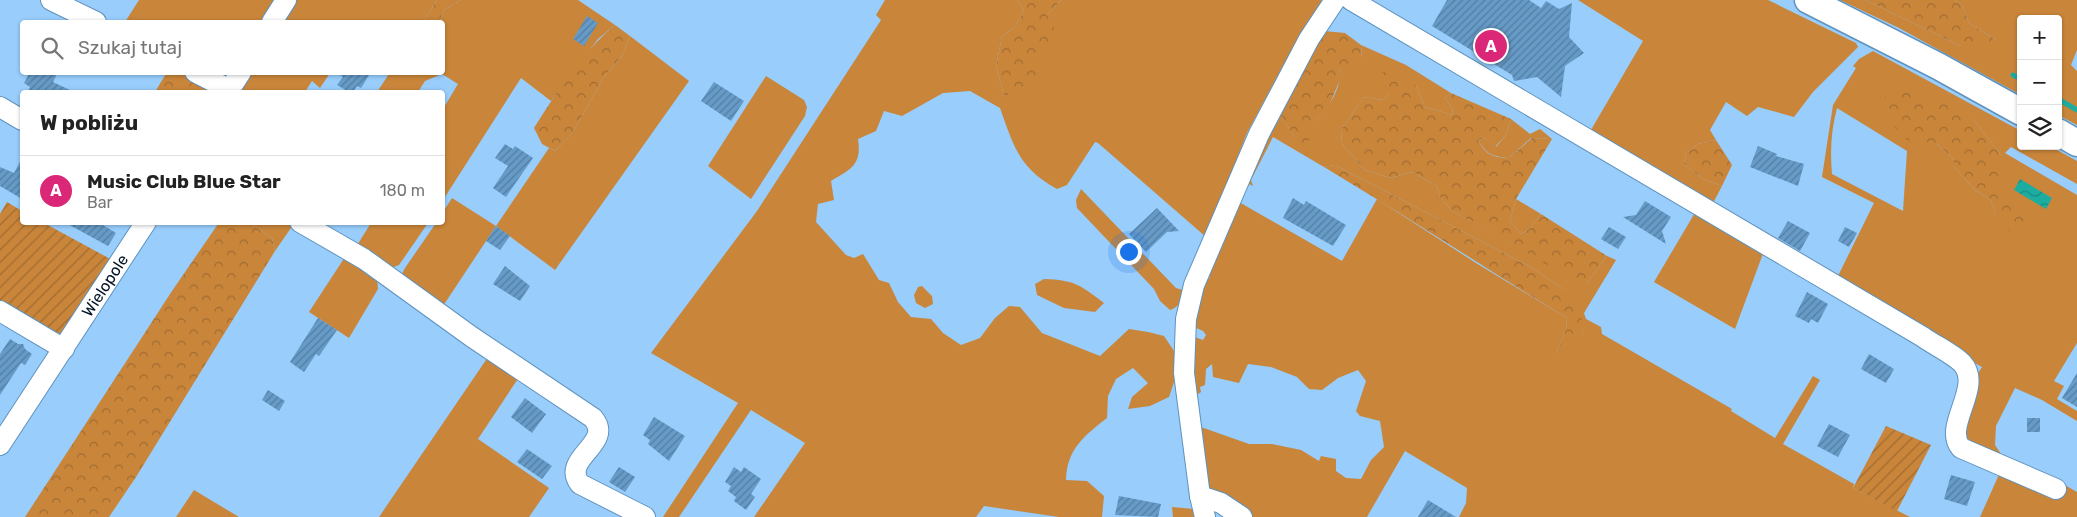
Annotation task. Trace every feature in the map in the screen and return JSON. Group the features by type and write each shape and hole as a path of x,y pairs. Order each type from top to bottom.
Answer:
{"main road":[{"path":"1808,0 1938,66 2017,110"},
{"path":"2062,134 2077,143"}],"street":[{"path":"51,0 92,20"},
{"path":"273,20 286,0"},
{"path":"1205,517 1200,496 1184,373 1186,319 1194,285 1259,134 1309,39 1335,0"},
{"path":"1351,0 1906,327 1962,363 1968,373 1968,386 1956,433 1956,443 1961,448 2056,489"},
{"path":"200,75 227,90"},
{"path":"230,90 239,75"},
{"path":"0,107 20,119"},
{"name":"Wielopole","path":"0,445 7,417 64,349 144,225"},
{"path":"305,225 364,259 472,337 593,418 598,424 599,432 575,468 575,477 580,484 645,517"},
{"path":"0,311 64,349"},
{"path":"1200,496 1221,503 1242,517"}],"green space":[{"path":"139,0 279,0 266,20 126,20"},
{"path":"292,0 437,0 424,20 279,20"},
{"path":"437,0 461,0 444,10 440,20 424,20"},
{"path":"461,0 578,0 615,25 598,39 551,101 521,78 445,197 445,106 458,84 444,75 445,20 440,20 444,10"},
{"path":"885,0 1018,0 1024,11 1014,28 1002,36 996,66 1004,96 1039,45 1047,15 1061,0 1322,0 1300,34 1247,133 1206,237 1098,143 1095,142 1067,185 1057,189 1044,181 1034,173 1020,155 1009,134 1000,108 970,91 943,93 902,116 884,111 876,131 858,139 858,155 854,165 831,181 834,200 818,204 816,222 846,255 854,258 863,254 879,280 889,283 898,302 911,317 931,319 943,333 961,345 980,338 995,318 1009,306 1020,307 1042,333 1100,356 1129,329 1164,336 1178,357 1175,379 1169,397 1150,406 1128,409 1132,397 1148,383 1133,368 1116,379 1108,396 1107,418 1084,437 1073,452 1070,460 1066,480 1087,481 1104,496 1102,517 1059,517 984,506 976,517 754,517 805,443 751,410 679,517 663,517 738,403 651,353 757,211 881,20 876,15"},
{"path":"1018,0 1061,0 1047,15 1054,28 1049,46 1039,46 1037,82 1004,96 996,66 1002,36 1014,28 1024,11"},
{"path":"1578,0 1768,0 1856,43 1858,47 1813,92 1794,117 1758,107 1747,116 1726,102 1710,130 1716,140 1698,144 1686,153 1684,164 1703,179 1722,186 1711,207 1588,135 1643,41"},
{"path":"1840,0 1865,0 1961,46 1998,41 1969,23 1963,7 1955,0 2077,0 2077,50 2071,65 2077,71 2077,125 2062,117 2062,15 2017,15 2017,93 1899,28"},
{"path":"1865,0 1955,0 1963,7 1969,23 1998,41 1998,50 1961,46"},
{"path":"615,25 630,36 622,56 604,77 573,132 555,151 542,144 534,128 581,60"},
{"path":"1324,31 1345,33 1361,45 1362,58 1353,68 1340,66 1341,77 1329,106 1311,126 1309,141 1303,144 1295,138 1276,108"},
{"path":"630,36 689,81 555,270 496,226 549,148 555,151 573,132 604,77 622,56"},
{"path":"1361,45 1406,65 1451,93 1445,98 1453,109 1452,115 1425,107 1416,86 1390,94 1383,100 1364,97 1341,130 1342,144 1365,170 1390,178 1412,172 1437,186 1440,197 1452,211 1587,283 1607,256 1616,260 1584,313 1586,319 1601,327 1602,334 1732,409 1731,411 1775,438 1813,376 1820,380 1783,444 1854,484 1853,488 1910,517 1459,517 1466,503 1467,488 1405,451 1367,517 1250,517 1206,489 1198,426 1249,444 1272,444 1301,450 1319,461 1321,456 1336,459 1336,471 1346,478 1361,479 1371,460 1384,447 1380,421 1360,416 1356,411 1366,381 1358,370 1338,378 1322,390 1309,389 1297,377 1271,367 1248,364 1239,383 1213,377 1212,364 1206,369 1205,385 1200,387 1201,392 1198,394 1194,391 1192,336 1203,340 1206,335 1203,331 1192,326 1204,279 1209,279 1212,267 1239,202 1342,261 1377,199 1476,263 1567,318 1566,329 1556,353 1584,331 1563,289 1531,267 1335,165 1324,167 1273,137 1251,180 1253,186 1247,183 1276,108 1295,138 1312,124 1327,107 1337,88 1340,66 1362,58"},
{"path":"1873,51 2017,129 2017,150 2057,150 2077,161 2077,184 2011,147 2005,153 2077,195 2077,343 2054,381 2064,386 2057,399 2077,411 2077,421 2042,400 2015,388 1996,426 1995,445 2005,460 1962,439 1975,378 1982,367 1947,348 1836,280 1874,203 1822,177 1833,105 1856,68 1853,66 1859,59","holes":["1837,108 1907,151 1903,211 1832,174 1833,124","1973,119 2002,156 2002,199 1996,215 1991,200 1975,190 1954,167 1954,160 1936,143"]},
{"path":"1388,69 1416,86 1425,107 1452,115 1453,109 1445,98 1451,93 1511,119 1506,135 1495,147 1485,138 1478,140 1490,154 1509,158 1532,138 1552,139 1516,199 1510,221 1521,234 1529,229 1541,214 1607,256 1587,283 1577,283 1509,242 1452,211 1440,197 1437,186 1412,172 1390,178 1365,170 1342,144 1341,130 1364,97 1383,100 1390,94 1372,84 1379,74"},
{"path":"165,75 187,75 215,90 156,90"},
{"path":"246,75 329,75 320,88 312,81 306,90 236,90"},
{"path":"388,75 440,75 425,81 419,90 378,90"},
{"path":"766,76 804,100 807,107 805,116 751,199 708,166"},
{"path":"1901,88 1949,106 1973,119 2002,156 2002,199 2031,216 2031,221 2023,233 2011,232 1996,215 1991,200 1975,190 1954,167 1954,160 1936,143 1907,140 1890,122 1883,108 1885,96"},
{"path":"1511,119 1530,134 1540,129 1552,139 1531,138 1509,158 1490,154 1478,140 1485,138 1496,147 1506,135"},
{"path":"1716,140 1732,165 1722,186 1703,179 1684,164 1686,153 1698,144"},
{"path":"1335,165 1531,267 1563,289 1579,308 1584,331 1565,354 1556,353 1566,329 1567,318 1324,167"},
{"path":"1081,189 1176,288 1186,291 1176,307 1170,310 1160,301 1154,289 1077,208 1076,200"},
{"path":"452,198 496,226 441,309 403,280 402,274 435,225 445,225 445,209"},
{"path":"1516,199 1541,214 1529,229 1521,234 1510,221"},
{"path":"7,202 20,210 20,225 48,225 114,261 66,334 57,334 0,301 0,214"},
{"path":"1696,211 1764,251 1735,329 1654,282"},
{"path":"217,225 253,225 272,238 275,251 136,477 109,517 25,517 172,291"},
{"path":"253,225 293,225 275,251 272,238"},
{"path":"370,225 427,225 399,265 391,268 354,250"},
{"path":"345,257 377,278 378,289 349,338 309,312"},
{"path":"1044,279 1070,282 1104,303 1095,312 1064,308 1037,295 1035,284"},
{"path":"922,286 932,296 933,304 925,308 916,303 914,295 918,287"},
{"path":"487,354 521,374 478,439 549,488 529,517 379,517 486,360"},
{"path":"1886,426 1931,445 1897,511 1853,488"},
{"path":"2001,470 2063,484 2077,492 2077,517 1980,517"},
{"path":"194,490 239,517 176,517"},
{"path":"1172,507 1194,509 1198,517 1173,517"}],"water":[{"path":"2020,179 2052,198 2046,209 2014,190"}],"building":[{"path":"1447,0 1529,0 1541,8 1546,1 1559,9 1572,3 1569,37 1584,53 1565,66 1561,97 1537,77 1514,81 1512,75 1432,26"},
{"path":"587,16 598,23 584,46 573,39"},
{"path":"28,75 56,75 53,82 70,90 29,90 30,87 24,83"},
{"path":"340,75 369,75 361,88 357,86 354,90 346,90 337,85 343,77"},
{"path":"714,82 744,101 731,121 701,101"},
{"path":"505,144 513,149 515,146 533,158 506,197 493,188 508,166 495,158"},
{"path":"1758,146 1777,154 1776,156 1804,164 1798,186 1750,167"},
{"path":"20,162 20,198 0,186 0,167 14,173"},
{"path":"1293,198 1304,205 1306,201 1346,225 1333,246 1283,218"},
{"path":"1645,201 1671,217 1662,231 1666,244 1623,217 1636,215"},
{"path":"1157,208 1179,231 1167,232 1146,252 1129,234"},
{"path":"1788,221 1810,233 1800,251 1778,238"},
{"path":"70,225 103,225 116,233 108,246"},
{"path":"496,226 510,236 500,250 486,241"},
{"path":"1609,227 1626,237 1618,249 1601,239"},
{"path":"1845,227 1857,233 1849,247 1838,241"},
{"path":"505,266 530,286 520,301 493,284"},
{"path":"1807,292 1828,304 1818,323 1811,319 1809,323 1795,316"},
{"path":"318,318 337,330 319,356 316,354 304,372 290,362"},
{"path":"10,339 18,344 23,344 25,349 32,354 25,365 21,363 0,395 0,354"},
{"path":"1869,354 1894,369 1886,383 1861,369"},
{"path":"2077,373 2077,407 2062,398"},
{"path":"268,390 285,401 279,411 262,400"},
{"path":"525,398 546,414 532,433 511,417"},
{"path":"654,417 685,436 669,461 648,444 650,440 643,435"},
{"path":"2027,418 2040,418 2040,432 2027,432"},
{"path":"1829,424 1850,435 1838,457 1817,446"},
{"path":"527,449 552,466 542,479 517,462"},
{"path":"619,467 635,477 625,492 609,482"},
{"path":"734,467 741,472 744,467 761,479 751,494 755,497 746,510 734,501 736,497 728,491 731,486 725,482"},
{"path":"1951,475 1975,482 1967,506 1944,499"},
{"path":"1119,496 1161,504 1158,517 1115,515"},
{"path":"1428,500 1456,517 1418,517"}],"waterway":[{"path":"2013,75 2017,77"},
{"path":"2062,101 2077,110"}],"place":[{"name":"Music Club Blue Star","path":"1491,46"}]}
